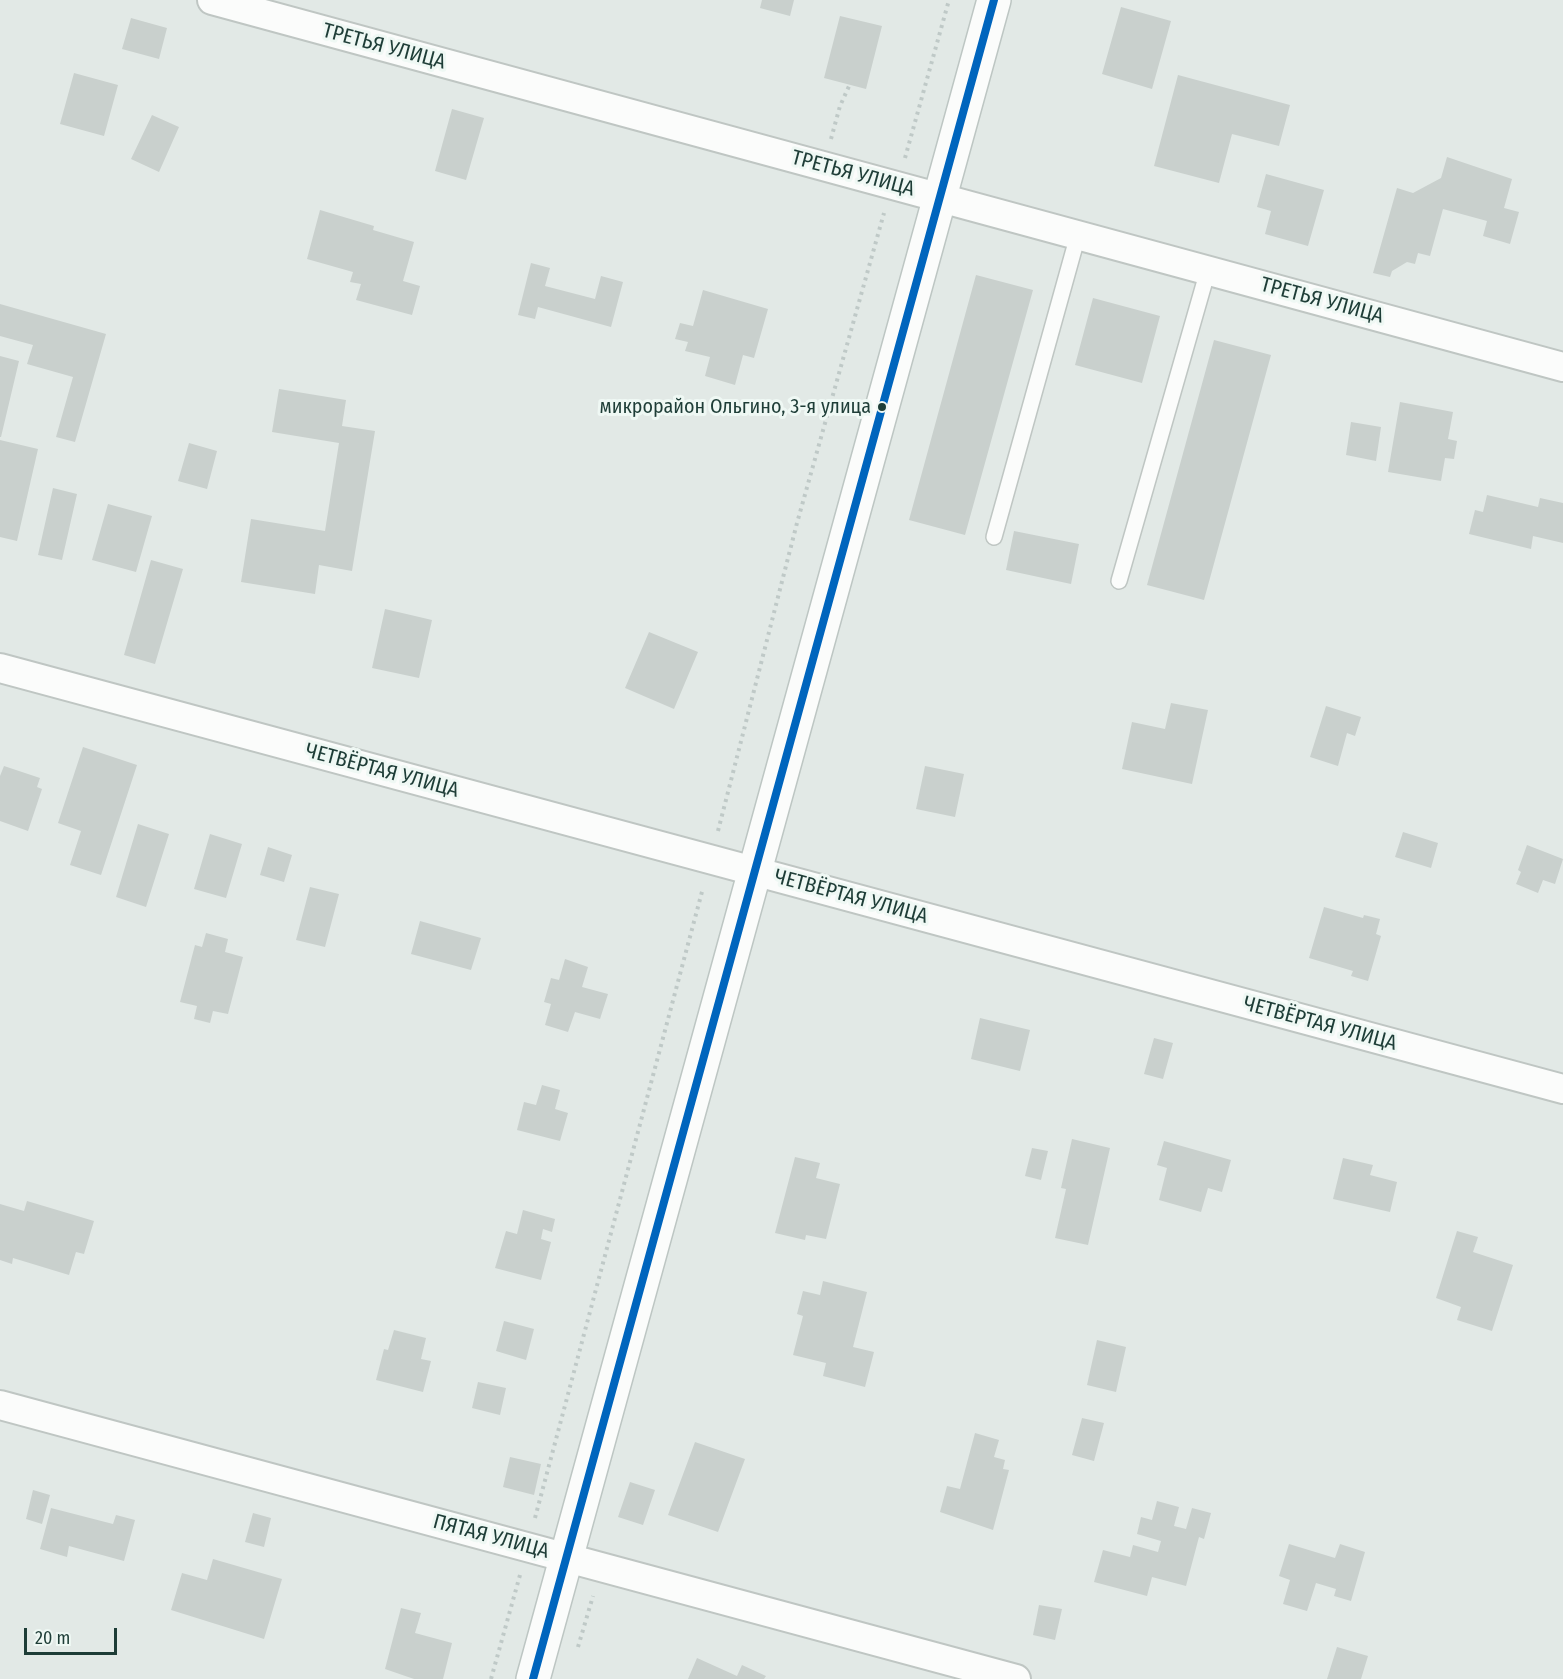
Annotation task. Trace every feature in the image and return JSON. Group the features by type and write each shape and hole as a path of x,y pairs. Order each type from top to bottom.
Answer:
{"street":[{"name":"ТРЕТЬЯ УЛИЦА","path":"212,0 1563,367"},
{"path":"533,1679 994,0"},
{"name":"ЧЕТВЁРТАЯ УЛИЦА","path":"0,668 1563,1089"},
{"name":"ПЯТАЯ УЛИЦА","path":"0,1405 1016,1679"}],"lane":[{"path":"994,537 1078,235"},
{"path":"1119,580 1208,270"}],"path":[{"path":"492,1679 798,523 892,185 909,148 949,0"},
{"path":"824,166 840,106 850,84"}],"building":[{"path":"762,0 794,0 790,16 760,8"},
{"path":"1121,7 1171,21 1152,89 1102,74"},
{"path":"840,16 882,26 866,89 824,78"},
{"path":"131,18 167,28 159,59 122,49"},
{"path":"74,73 118,85 104,136 60,124"},
{"path":"1178,75 1290,105 1279,146 1232,134 1219,183 1154,166"},
{"path":"452,109 484,118 466,180 435,171"},
{"path":"152,115 179,127 159,172 131,159"},
{"path":"1447,157 1512,179 1504,208 1519,212 1510,244 1483,236 1487,221 1443,209 1430,256 1418,253 1415,264 1407,262 1392,271 1390,277 1373,273 1397,188 1413,193 1441,178"},
{"path":"1266,174 1324,190 1308,246 1265,234 1271,211 1257,207"},
{"path":"320,210 374,226 373,230 414,242 403,281 420,286 412,315 356,300 361,284 350,282 353,272 307,259"},
{"path":"531,263 550,268 545,286 595,299 601,276 623,282 611,327 538,307 535,319 518,315"},
{"path":"976,275 1033,290 965,535 909,520"},
{"path":"703,290 768,309 754,358 743,355 735,385 705,376 710,357 685,351 688,342 675,339 680,323 693,326"},
{"path":"1093,298 1160,316 1142,383 1075,365"},
{"path":"0,304 106,334 75,442 56,437 73,377 27,364 33,345 0,336"},
{"path":"1214,340 1271,355 1204,600 1147,585"},
{"path":"0,356 19,361 1,437 0,437"},
{"path":"279,389 346,400 342,426 375,431 352,571 319,565 315,594 241,582 251,519 325,531 339,443 272,432"},
{"path":"1400,402 1453,412 1448,439 1457,441 1454,459 1445,458 1441,481 1388,472"},
{"path":"1351,422 1381,427 1376,461 1346,455"},
{"path":"0,440 38,449 17,541 0,537"},
{"path":"189,443 217,451 207,489 178,481"},
{"path":"53,488 77,494 62,560 38,555"},
{"path":"1487,495 1538,507 1540,498 1563,503 1563,543 1533,536 1531,549 1469,534 1475,510 1483,512"},
{"path":"108,504 152,516 136,572 92,560"},
{"path":"1014,531 1079,544 1071,584 1006,570"},
{"path":"151,560 183,569 155,664 124,655"},
{"path":"385,609 432,620 419,678 372,668"},
{"path":"649,632 698,652 674,709 625,688"},
{"path":"1171,703 1208,710 1192,784 1122,769 1132,722 1165,729"},
{"path":"1326,706 1361,717 1355,736 1347,733 1338,766 1310,757"},
{"path":"83,747 137,765 101,875 70,865 81,831 58,823"},
{"path":"4,766 40,778 37,787 42,789 28,831 0,821 0,776"},
{"path":"925,766 964,774 955,817 916,809"},
{"path":"138,824 169,834 146,907 116,897"},
{"path":"1403,832 1438,843 1431,868 1395,857"},
{"path":"210,834 242,844 226,898 194,889"},
{"path":"1527,845 1563,859 1555,884 1543,880 1538,893 1516,884 1521,872 1518,870"},
{"path":"268,847 292,855 284,882 260,875"},
{"path":"310,887 339,894 325,947 296,940"},
{"path":"1324,907 1363,918 1364,915 1380,919 1376,934 1381,936 1368,981 1351,976 1353,971 1309,958"},
{"path":"420,921 481,938 471,970 411,954"},
{"path":"206,933 228,939 225,952 243,957 228,1014 213,1011 210,1023 194,1019 197,1006 180,1002 195,945 202,947"},
{"path":"565,959 588,967 582,987 608,994 600,1019 575,1012 568,1032 545,1025 551,1004 544,1002 551,978 559,980"},
{"path":"980,1018 1030,1030 1020,1071 971,1059"},
{"path":"1154,1038 1173,1043 1163,1079 1144,1074"},
{"path":"542,1085 560,1090 555,1109 568,1113 560,1141 517,1130 524,1102 536,1105"},
{"path":"1072,1139 1110,1148 1088,1245 1055,1238 1066,1189 1061,1188"},
{"path":"1164,1141 1231,1160 1222,1192 1208,1188 1201,1212 1159,1200 1167,1168 1157,1165"},
{"path":"1032,1148 1048,1151 1041,1180 1025,1176"},
{"path":"795,1157 820,1163 816,1178 840,1184 826,1239 806,1235 805,1240 775,1233"},
{"path":"1343,1158 1373,1165 1370,1175 1397,1182 1390,1212 1333,1199"},
{"path":"27,1201 94,1221 84,1254 76,1252 69,1275 13,1258 12,1264 0,1260 0,1204 24,1211"},
{"path":"523,1210 555,1219 552,1232 543,1229 541,1239 551,1242 541,1280 495,1268 506,1231 517,1234"},
{"path":"1457,1231 1478,1237 1473,1252 1513,1265 1492,1331 1457,1320 1461,1307 1436,1298"},
{"path":"823,1281 867,1292 853,1347 874,1352 865,1387 823,1376 826,1363 793,1355 803,1316 797,1314 803,1291 820,1295"},
{"path":"504,1321 534,1329 526,1360 496,1351"},
{"path":"394,1330 426,1338 421,1359 431,1361 423,1392 376,1380 384,1349 388,1350"},
{"path":"1097,1340 1126,1347 1116,1392 1087,1385"},
{"path":"478,1382 506,1388 500,1415 472,1408"},
{"path":"1082,1418 1104,1423 1094,1461 1072,1455"},
{"path":"975,1433 999,1440 994,1457 1005,1460 1003,1469 1009,1470 993,1530 940,1512 947,1486 960,1489"},
{"path":"695,1442 745,1459 718,1532 668,1515"},
{"path":"510,1457 541,1464 534,1495 503,1487"},
{"path":"630,1482 655,1490 643,1525 618,1517"},
{"path":"33,1490 50,1495 42,1524 26,1519"},
{"path":"1157,1501 1179,1507 1174,1526 1186,1529 1192,1508 1211,1513 1204,1539 1199,1537 1186,1586 1152,1577 1147,1596 1094,1582 1103,1550 1130,1557 1133,1545 1158,1552 1161,1541 1137,1534 1141,1517 1152,1520"},
{"path":"51,1508 113,1524 116,1515 135,1520 124,1561 69,1546 67,1557 40,1549"},
{"path":"253,1513 271,1518 264,1547 245,1542"},
{"path":"1289,1544 1335,1558 1340,1544 1365,1552 1351,1601 1334,1596 1336,1589 1316,1583 1307,1611 1283,1604 1290,1580 1279,1576"},
{"path":"213,1559 282,1579 264,1639 171,1610 182,1573 207,1580"},
{"path":"1039,1605 1062,1609 1055,1640 1033,1635"},
{"path":"401,1608 421,1613 415,1633 452,1643 443,1679 414,1679 385,1669"},
{"path":"1337,1647 1368,1656 1361,1679 1327,1679"},
{"path":"697,1658 737,1676 742,1665 766,1676 764,1679 688,1679"}],"transit line":[{"path":"533,1679 994,0"}],"place":[{"name":"микрорайон Ольгино, 3-я улица","path":"882,407"}]}
